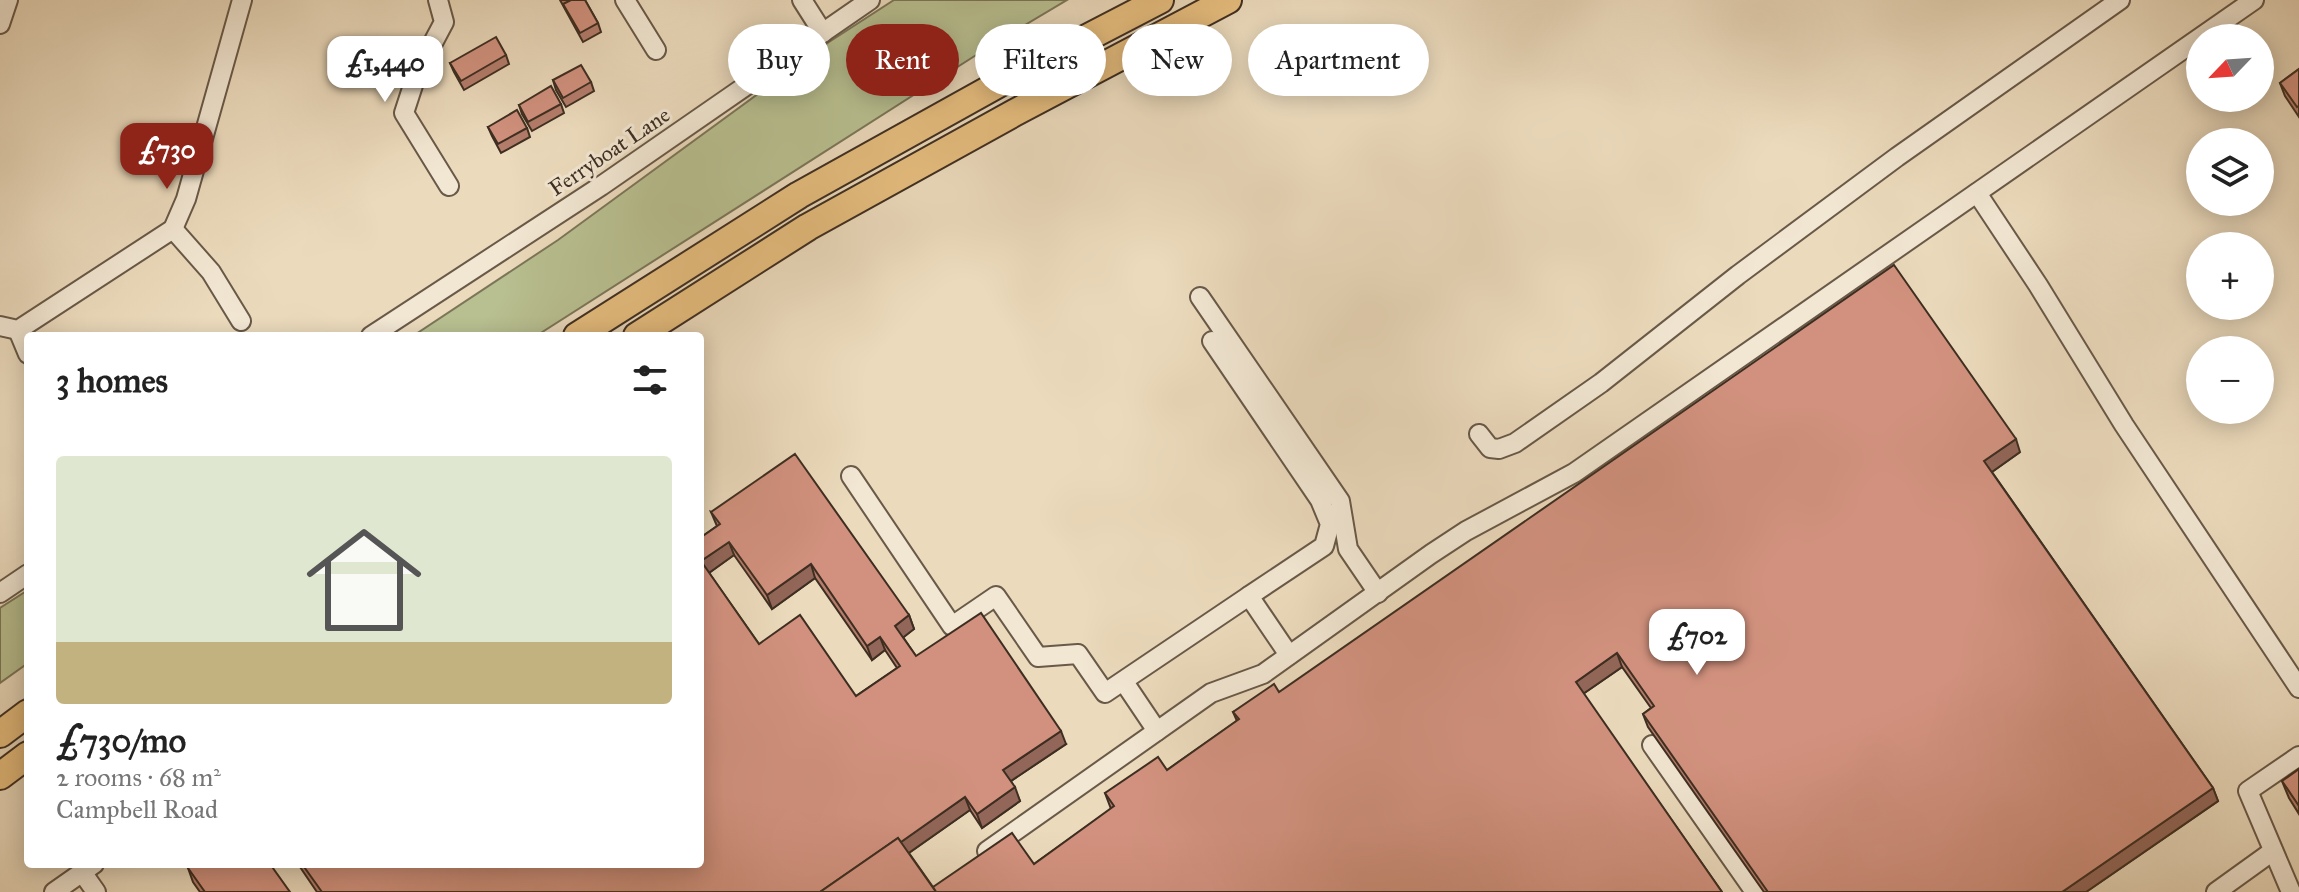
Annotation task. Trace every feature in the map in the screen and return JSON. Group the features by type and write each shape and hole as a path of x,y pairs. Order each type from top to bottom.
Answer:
{"highway":[{"path":"583,332 799,195 1004,81 1160,0"},
{"path":"643,332 808,227 1228,0"},
{"path":"0,734 24,716"},
{"path":"0,776 24,758"}],"street":[{"path":"0,24 8,0"},
{"path":"24,349 9,328 173,229 186,199 242,0"},
{"path":"438,0 444,22 417,73 404,113 449,186"},
{"path":"625,0 656,50"},
{"path":"802,0 817,24"},
{"name":"Ferryboat Lane","path":"830,28 870,0"},
{"path":"1479,434 1490,448 1499,449 1515,443 1601,383 1738,275 1897,157 2120,0"},
{"path":"967,865 1211,693 1263,674 1466,531 1518,506 1574,473 2254,0"},
{"name":"Ferryboat Lane","path":"377,332 601,186 732,96"},
{"path":"1977,193 2022,259 2124,425 2299,688"},
{"path":"173,229 211,272 241,321"},
{"path":"1200,297 1340,501 1348,549 1378,593"},
{"path":"851,476 952,626 996,596 1038,657 1078,654 1105,693 1324,546 1330,524 1320,500 1212,341"},
{"path":"0,593 24,577"},
{"path":"1249,596 1289,655"},
{"path":"1124,682 1157,731"},
{"path":"1652,745 1755,892"},
{"path":"2291,892 2248,791 2299,756"},
{"path":"2216,892 2273,851"},
{"path":"54,892 88,868 96,892"}],"green space":[{"path":"894,0 1067,0 1027,24 975,24 975,56 959,66 959,24 857,24"},
{"path":"846,31 846,96 912,96 542,332 419,332 558,240 755,96 830,96 830,41"},
{"path":"24,593 24,666 0,683 0,608"}],"building":[{"path":"571,0 585,0 598,23 580,33 563,4"},
{"path":"496,37 506,55 461,81 450,63"},
{"path":"581,65 591,82 563,98 553,80"},
{"path":"2299,69 2299,106 2297,107 2280,83"},
{"path":"551,86 561,104 528,122 519,105"},
{"path":"517,110 527,128 498,144 488,127"},
{"path":"1894,265 2016,439 1984,461 2213,788 2062,892 1768,892 1643,714 1654,706 1617,653 1576,682 1722,892 936,892 933,887 1012,833 1034,864 1114,806 1105,793 1158,757 1167,770 1239,719 1233,712 1274,684 1279,692"},
{"path":"795,454 909,615 895,626 916,656 981,613 1061,731 1003,770 1015,787 977,814 965,797 901,842 898,838 820,892 322,892 305,868 704,868 704,565 759,644 800,615 856,696 900,666 880,637 867,646 811,564 767,595 729,542 704,559 704,535 720,524 711,512"},
{"path":"2299,769 2299,806 2282,781"},
{"path":"898,838 936,892 820,892"},
{"path":"188,868 273,868 290,892 205,892"}]}
